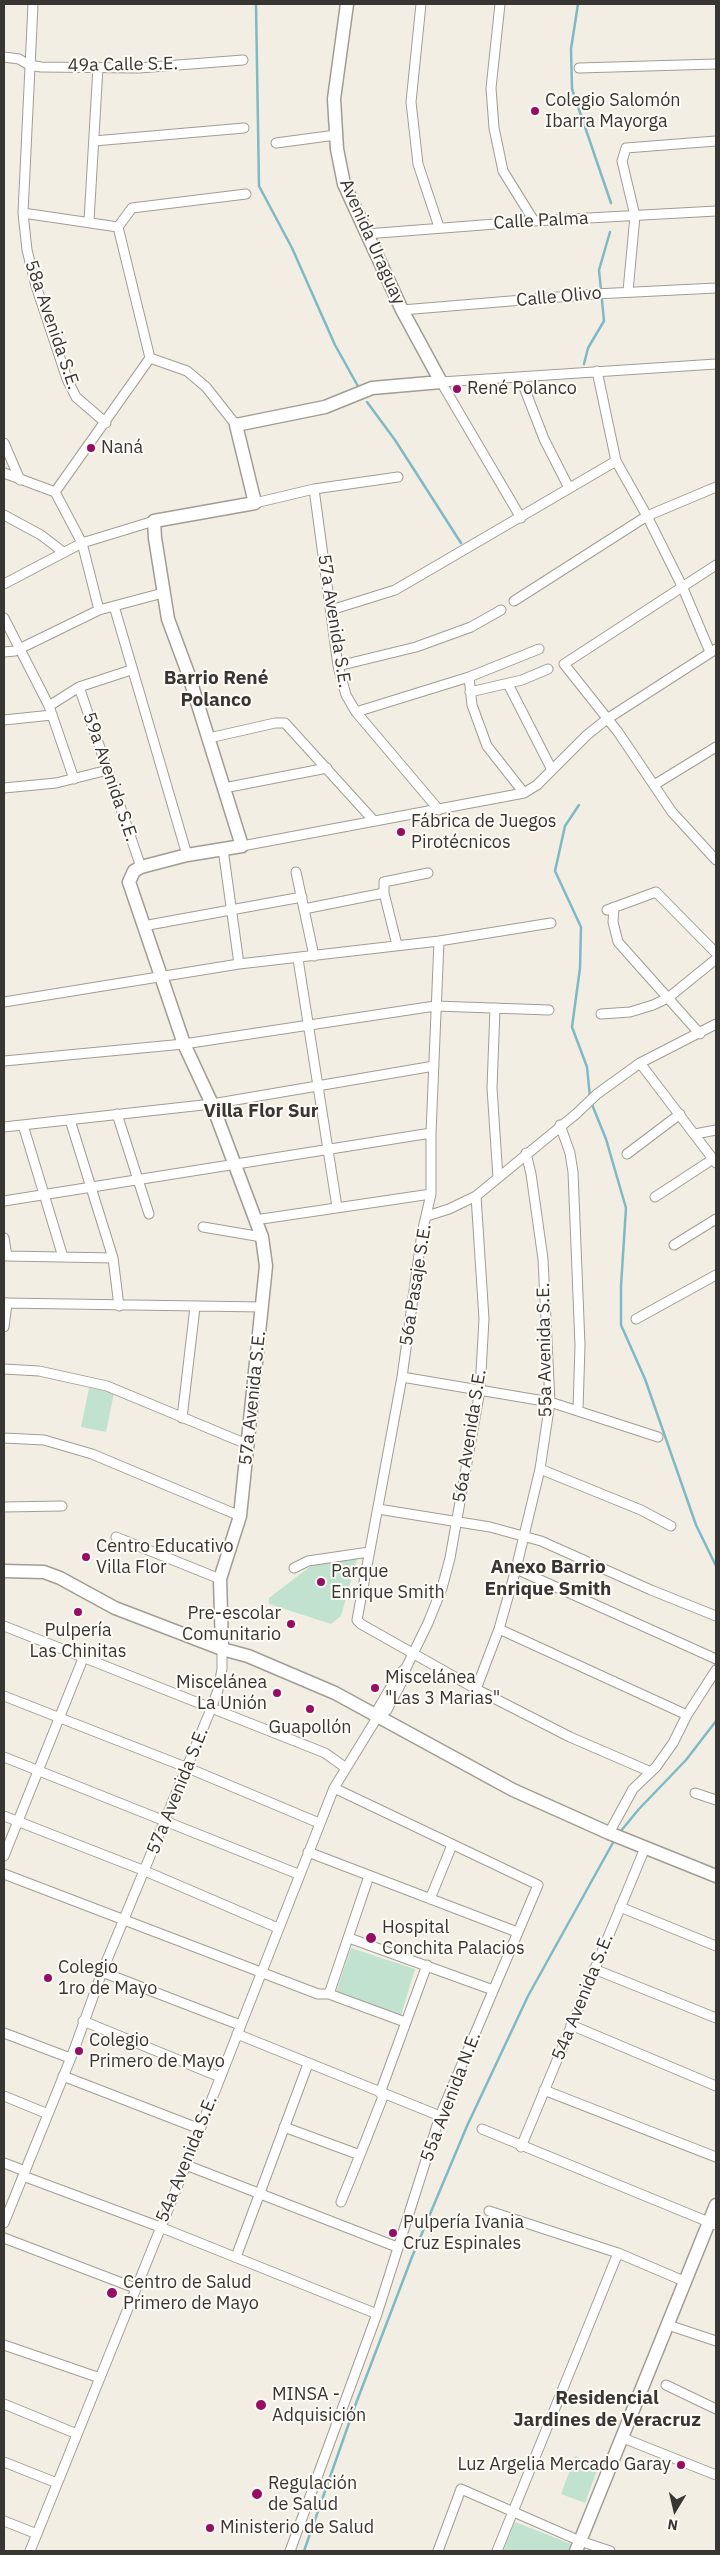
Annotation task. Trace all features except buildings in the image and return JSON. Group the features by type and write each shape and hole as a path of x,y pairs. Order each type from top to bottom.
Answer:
{"street":[{"name":"58a Avenida S.E.","path":"33,4 23,212 27,250 36,286 66,379 76,397 106,423"},
{"name":"Avenida Uraguay","path":"346,4 334,99 336,135 344,184 402,310 442,382"},
{"path":"421,4 411,102 418,164 439,227"},
{"path":"500,4 491,88 494,128 503,171 534,221"},
{"name":"49a Calle S.E.","path":"4,57 19,59 29,65 139,68 243,60"},
{"path":"579,68 716,64"},
{"path":"89,221 98,67"},
{"path":"94,140 244,128"},
{"path":"276,143 336,135"},
{"path":"628,292 635,216 622,160 626,148 716,141"},
{"path":"118,227 132,208 246,194"},
{"name":"Calle Palma","path":"366,234 439,227 716,211"},
{"path":"23,212 118,227"},
{"path":"55,492 106,423 150,358 118,227"},
{"name":"Calle Olivo","path":"402,310 594,294 716,288"},
{"path":"150,358 187,371 206,386 236,425 255,503"},
{"path":"236,425 324,407 372,388 716,364"},
{"path":"141,867 223,849 524,794 552,770 587,735 607,719 713,651 647,516 616,460 597,371"},
{"path":"520,377 544,439 569,488"},
{"path":"442,382 521,518"},
{"path":"4,443 20,480"},
{"path":"331,610 395,590 521,518 616,460"},
{"path":"4,473 55,492 82,543 99,610"},
{"path":"4,584 82,543 154,521 255,503 314,490 398,477"},
{"path":"514,601 647,516 716,488"},
{"name":"57a Avenida S.E.","path":"314,490 338,666 346,695 356,712 440,810"},
{"path":"4,515 41,535 63,552"},
{"path":"154,521 163,593 172,636 188,673 242,846"},
{"path":"716,564 564,664 607,719 672,812 716,860"},
{"path":"4,652 18,649 99,610 163,593"},
{"path":"114,606 187,856"},
{"path":"338,666 416,647 471,627 501,610"},
{"path":"4,618 50,710 74,779"},
{"path":"356,712 469,677 539,649"},
{"path":"470,692 508,684 548,669"},
{"path":"4,720 50,710 79,687 132,670"},
{"path":"469,677 472,706 487,746 524,794"},
{"path":"508,684 552,770"},
{"name":"59a Avenida S.E.","path":"79,687 141,867"},
{"path":"209,738 284,722 374,821"},
{"path":"654,784 716,747"},
{"path":"224,788 327,768"},
{"path":"4,788 56,784 108,770"},
{"path":"223,849 239,964"},
{"name":"57a Avenida S.E.","path":"4,2223 102,1972 211,1709 222,1669 220,1578 240,1516 249,1445 266,1266 262,1237 212,1104 184,1044 131,893 130,876 141,867"},
{"path":"296,872 314,956"},
{"path":"397,945 384,893 384,882 428,873"},
{"path":"700,1034 618,942 610,909 656,892 716,954"},
{"path":"304,909 384,893"},
{"path":"143,926 302,897"},
{"path":"4,1002 239,964 298,959 439,941 551,923"},
{"name":"56a Pasaje S.E.","path":"412,1654 361,1624 357,1614 402,1378 422,1233 431,1194 431,1132 439,941"},
{"path":"298,959 336,1207"},
{"path":"601,1014 630,1012 668,998 716,959"},
{"path":"4,1061 184,1044 435,1006 549,1010"},
{"path":"495,1008 492,1088 498,1178"},
{"path":"427,1216 449,1209 476,1196 560,1125 576,1114 597,1094 640,1063 700,1034 716,1024"},
{"path":"640,1063 714,1161 656,1197"},
{"path":"4,1126 212,1104 434,1066"},
{"path":"117,1114 149,1214"},
{"path":"627,1154 680,1114"},
{"path":"70,1120 113,1258 119,1306"},
{"path":"23,1125 63,1257"},
{"path":"560,1125 570,1153 573,1172 580,1344 578,1410"},
{"path":"695,1134 716,1130"},
{"path":"4,1201 431,1132"},
{"name":"55a Avenida S.E.","path":"476,1689 499,1630 516,1569 540,1469 550,1402 543,1258 531,1174 526,1153"},
{"path":"255,1220 431,1194"},
{"name":"56a Avenida S.E.","path":"346,1768 377,1718 398,1674 406,1668 428,1623 442,1588 480,1390 484,1319 476,1196"},
{"path":"674,1244 716,1219"},
{"path":"203,1227 262,1237"},
{"path":"4,1238 7,1256 113,1258"},
{"path":"636,1319 716,1275"},
{"path":"4,1327 5,1303 262,1307"},
{"path":"182,1418 195,1307"},
{"path":"4,1369 39,1371 107,1386 249,1445"},
{"path":"402,1378 550,1402 658,1437"},
{"path":"4,1438 44,1440 84,1452 240,1516"},
{"path":"540,1469 641,1510 672,1526"},
{"path":"4,1507 62,1506"},
{"path":"378,1509 523,1535 541,1541 650,1590 714,1615"},
{"path":"116,1537 220,1578"},
{"path":"294,1568 308,1561 370,1552"},
{"path":"516,1569 716,1659"},
{"path":"4,1571 44,1572 115,1608 222,1649 248,1656 327,1689 377,1718 513,1790 614,1835 716,1876"},
{"path":"4,1626 84,1656 211,1709 325,1753 346,1768"},
{"path":"499,1630 687,1715"},
{"path":"412,1654 570,1737 651,1772"},
{"path":"4,1856 62,1717 84,1656"},
{"path":"614,1835 633,1789 651,1772 673,1743 687,1715 716,1670"},
{"path":"4,1696 62,1717 188,1768 319,1824"},
{"path":"4,1757 298,1874"},
{"name":"54a Avenida S.E.","path":"30,2551 186,2165 298,1874 334,1788 346,1768"},
{"path":"334,1788 452,1845 430,1899"},
{"path":"695,1792 716,1800"},
{"path":"4,1816 145,1871 278,1928"},
{"name":"55a Avenida N.E.","path":"290,2551 377,2314 440,2116 538,1885 452,1845"},
{"name":"54a Avenida S.E.","path":"521,2147 646,1848"},
{"path":"308,1852 517,1932"},
{"path":"4,1874 124,1922 318,1994 329,1994 405,2022"},
{"path":"329,1994 349,1938 349,1930 369,1876"},
{"path":"620,1908 716,1946"},
{"path":"349,1938 494,1990"},
{"path":"341,2202 360,2155 405,2022 427,1965"},
{"path":"594,1969 716,2018"},
{"path":"102,1972 238,2029 308,2064 440,2116"},
{"path":"83,2021 220,2077"},
{"path":"571,2025 716,2086"},
{"path":"4,2033 70,2058"},
{"path":"236,2257 308,2064"},
{"path":"63,2076 200,2129"},
{"path":"544,2090 716,2156"},
{"path":"4,2096 48,2114"},
{"path":"284,2127 360,2155"},
{"path":"482,2129 521,2147 713,2224"},
{"path":"4,2163 24,2173 377,2314"},
{"path":"186,2165 397,2247"},
{"path":"578,2546 624,2438 686,2282 713,2224 716,2205"},
{"path":"489,2212 618,2253 686,2282"},
{"path":"4,2238 135,2288"},
{"path":"497,2551 618,2253"},
{"path":"674,2327 716,2342"},
{"path":"4,2345 100,2378"},
{"path":"666,2386 716,2409"},
{"path":"4,2404 77,2434"},
{"path":"624,2438 716,2475"},
{"path":"4,2462 57,2483"},
{"path":"438,2551 460,2489 513,2512 578,2546 610,2551"},
{"path":"4,2521 37,2534"}],"green space":[{"path":"89,1388 114,1393 106,1432 81,1427"},
{"name":"Parque Enrique Smith","path":"357,1559 341,1616 331,1624 269,1604 269,1598 312,1565"},
{"path":"351,1948 415,1969 401,2015 336,1993"},
{"path":"575,2456 599,2465 585,2503 561,2494"},
{"path":"515,2522 571,2544 568,2551 503,2551"}],"waterway":[{"path":"256,4 259,186 292,248 335,345 359,388"},
{"path":"578,4 571,49 572,89 611,203"},
{"path":"584,364 588,348 604,321 599,270 610,232"},
{"path":"367,402 395,440 461,543"},
{"path":"579,805 565,826 555,871 581,927 580,968 572,1027 587,1067 590,1097"},
{"path":"591,1102 606,1139 626,1208 621,1286 621,1325 645,1379 696,1525 716,1566"},
{"path":"620,1832 639,1809 686,1760 716,1721"},
{"path":"304,2551 355,2406 412,2257 467,2126 528,1996 615,1839"}],"place":[{"name":"Colegio Salomón Ibarra Mayorga","path":"535,111"},
{"name":"René Polanco","path":"457,389"},
{"name":"Naná","path":"91,448"},
{"name":"Fábrica de Juegos Pirotécnicos","path":"401,832"},
{"name":"Centro Educativo Villa Flor","path":"86,1557"},
{"name":"Parque Enrique Smith","path":"321,1582"},
{"name":"Pulpería Las Chinitas","path":"78,1612"},
{"name":"Pre-escolar Comunitario","path":"291,1624"},
{"name":"Miscelánea \"Las 3 Marias\"","path":"375,1688"},
{"name":"Miscelánea La Unión","path":"277,1693"},
{"name":"Guapollón","path":"310,1709"},
{"name":"Hospital Conchita Palacios","path":"371,1938"},
{"name":"Colegio 1ro de Mayo","path":"48,1978"},
{"name":"Colegio Primero de Mayo","path":"79,2051"},
{"name":"Pulpería Ivania Cruz Espinales","path":"393,2233"},
{"name":"Centro de Salud Primero de Mayo","path":"112,2293"},
{"name":"MINSA - Adquisición","path":"261,2405"},
{"name":"Luz Argelia Mercado Garay","path":"681,2465"},
{"name":"Regulación de Salud","path":"257,2494"},
{"name":"Ministerio de Salud","path":"210,2528"}],"district":[{"name":"Barrio René Polanco","path":"216,690"},
{"name":"Villa Flor Sur","path":"261,1112"},
{"name":"Anexo Barrio Enrique Smith","path":"548,1579"},
{"name":"Residencial Jardines de Veracruz","path":"607,2410"}]}
